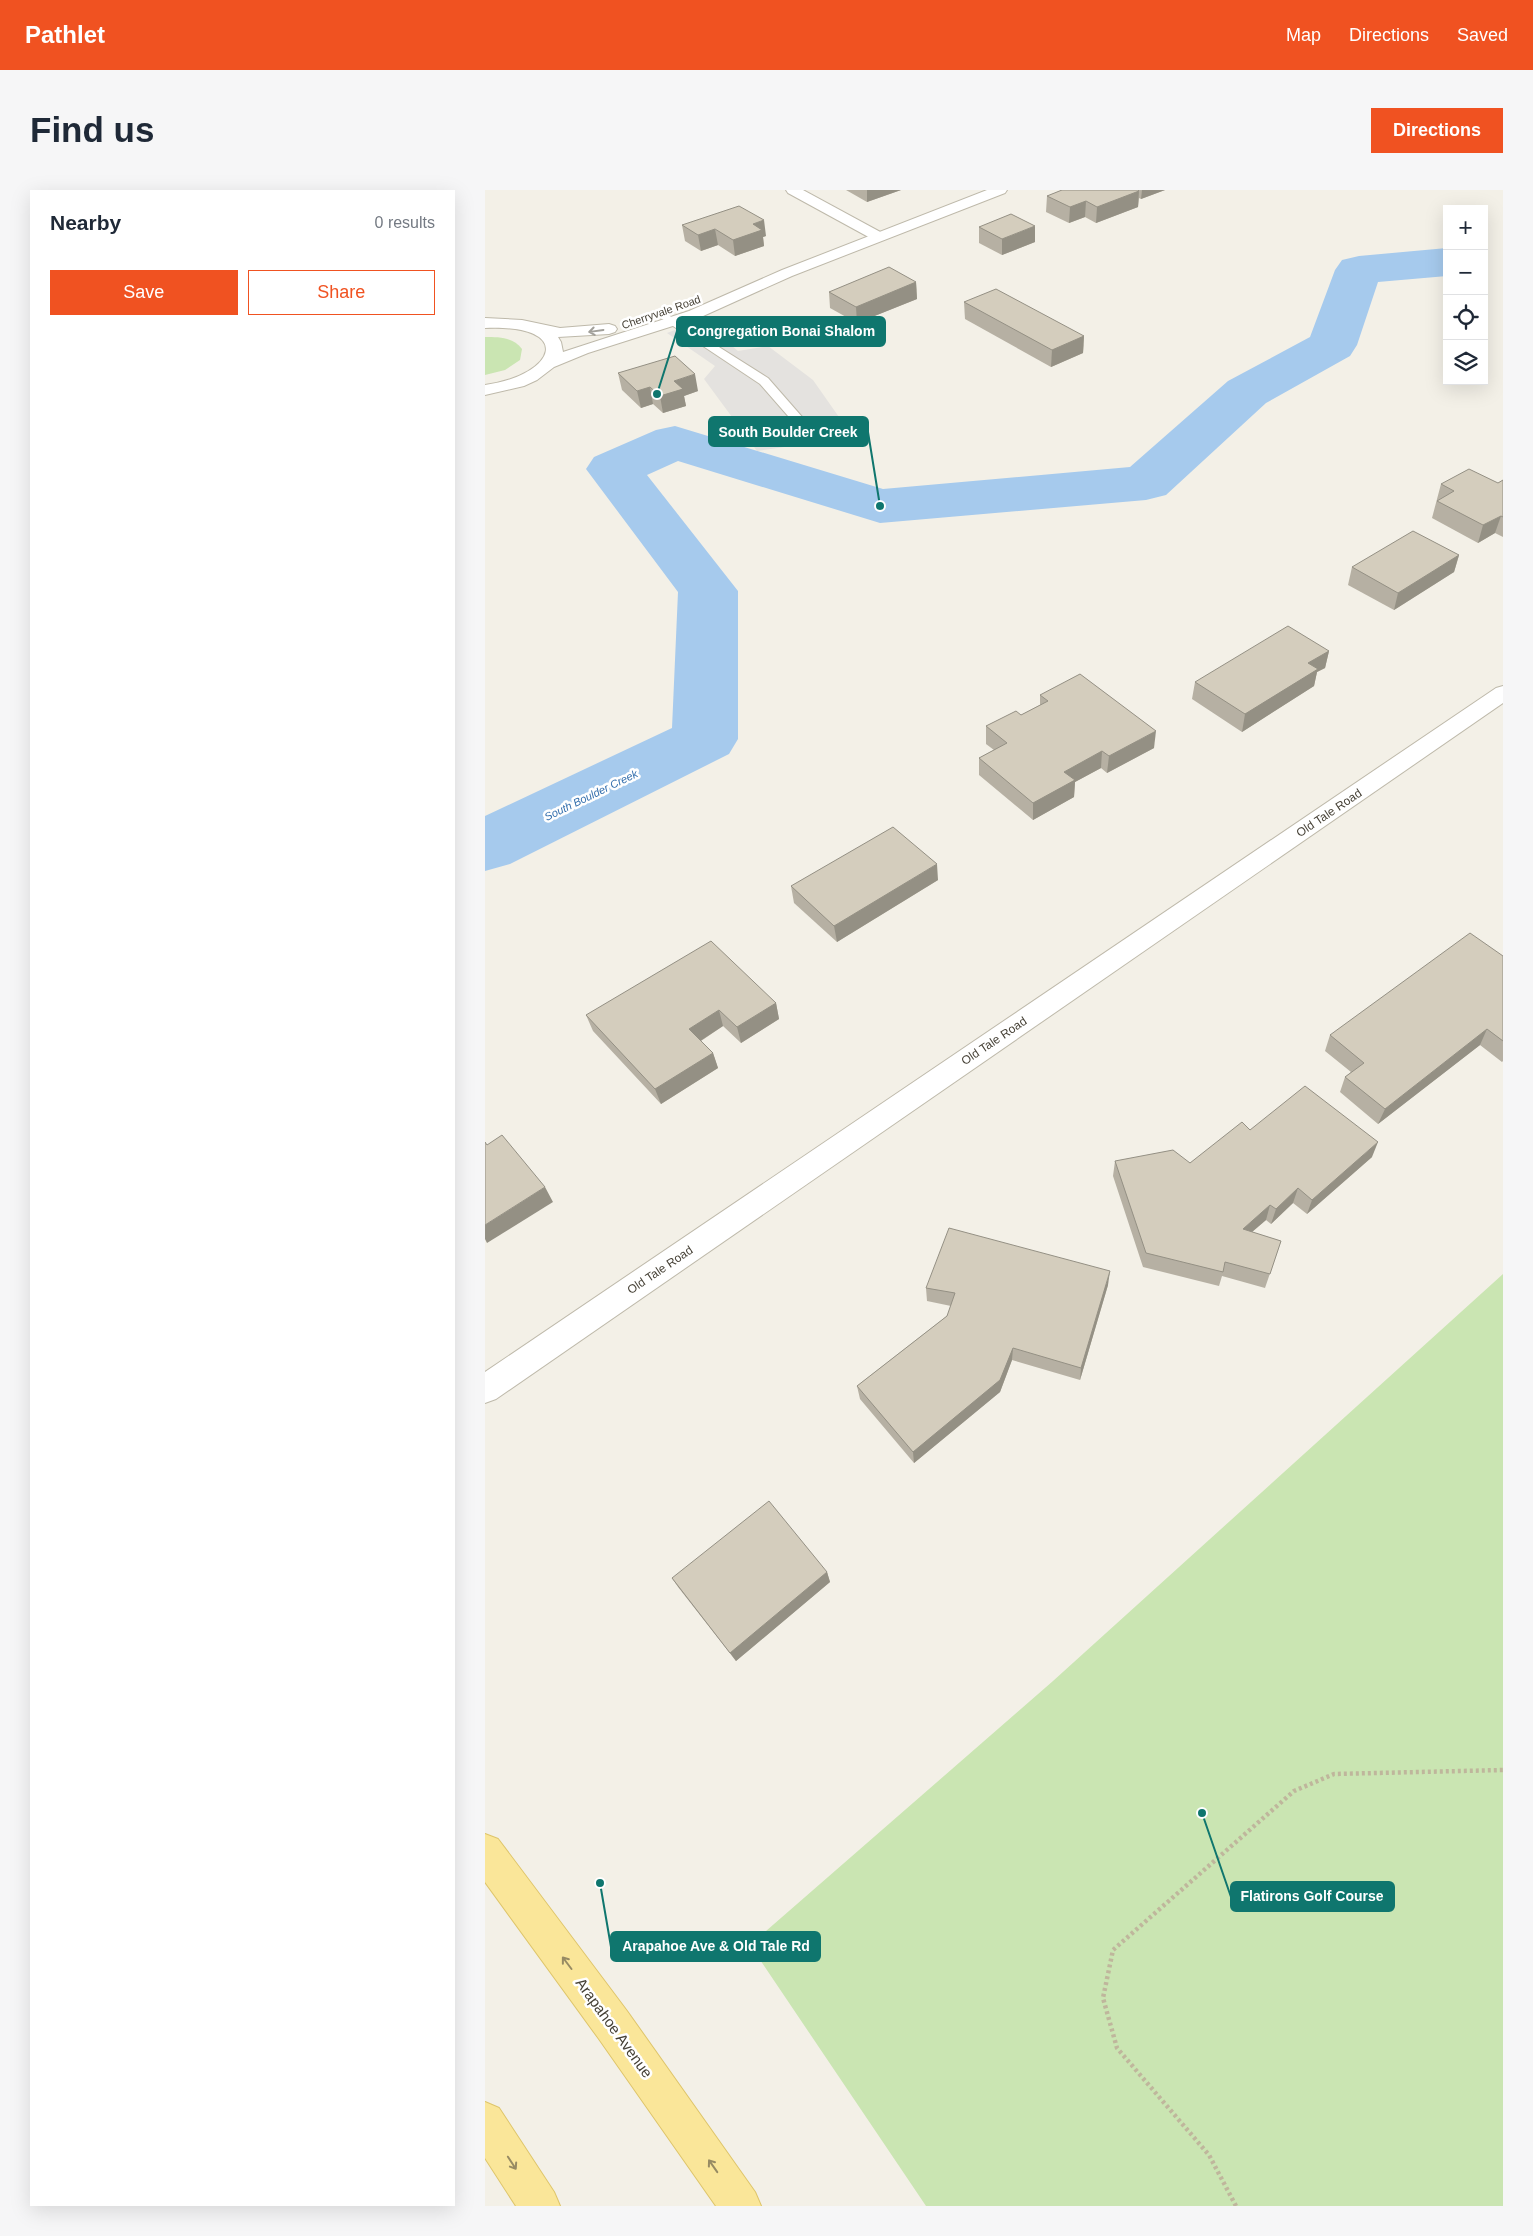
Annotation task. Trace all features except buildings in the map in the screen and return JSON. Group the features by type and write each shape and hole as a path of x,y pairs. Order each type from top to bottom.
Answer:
{"main road":[{"name":"Arapahoe Avenue","path":"485,1852 613,2025 741,2206"},
{"path":"485,2122 540,2206"}],"street":[{"path":"793,190 879,237"},
{"name":"Cherryvale Road","path":"485,390 515,384 535,375 548,364 668,318 732,300 787,273 1000,190"},
{"name":"Cherryvale Road","path":"485,323 509,323 560,333 589,332 668,318"},
{"path":"531,327 545,334 553,343 554,353 548,364"},
{"name":"Old Tale Road","path":"485,1388 1503,693"}],"lane":[{"path":"668,318 764,381 813,438"}],"path":[{"path":"1235,2206 1209,2155 1117,2048 1103,1998 1113,1950 1294,1791 1333,1774 1503,1770"}],"green space":[{"path":"485,337 500,338 514,342 522,349 520,360 505,370 485,375"},
{"path":"1503,1274 1503,2206 926,2206 750,1945 1053,1681"}],"shaded area":[{"path":"701,320 738,351 768,346 813,380 853,437 757,451 704,379 715,366 667,333"}],"waterway":[{"name":"South Boulder Creek","path":"485,846 705,739 708,591 614,469 675,442 880,506 1146,483 1247,392 1332,345 1359,270 1443,262"}],"place":[{"name":"Congregation Bonai Shalom","path":"657,394"},
{"name":"South Boulder Creek","path":"880,506"},
{"name":"Flatirons Golf Course","path":"1202,1813"},
{"name":"Arapahoe Ave & Old Tale Rd","path":"600,1883"}]}
